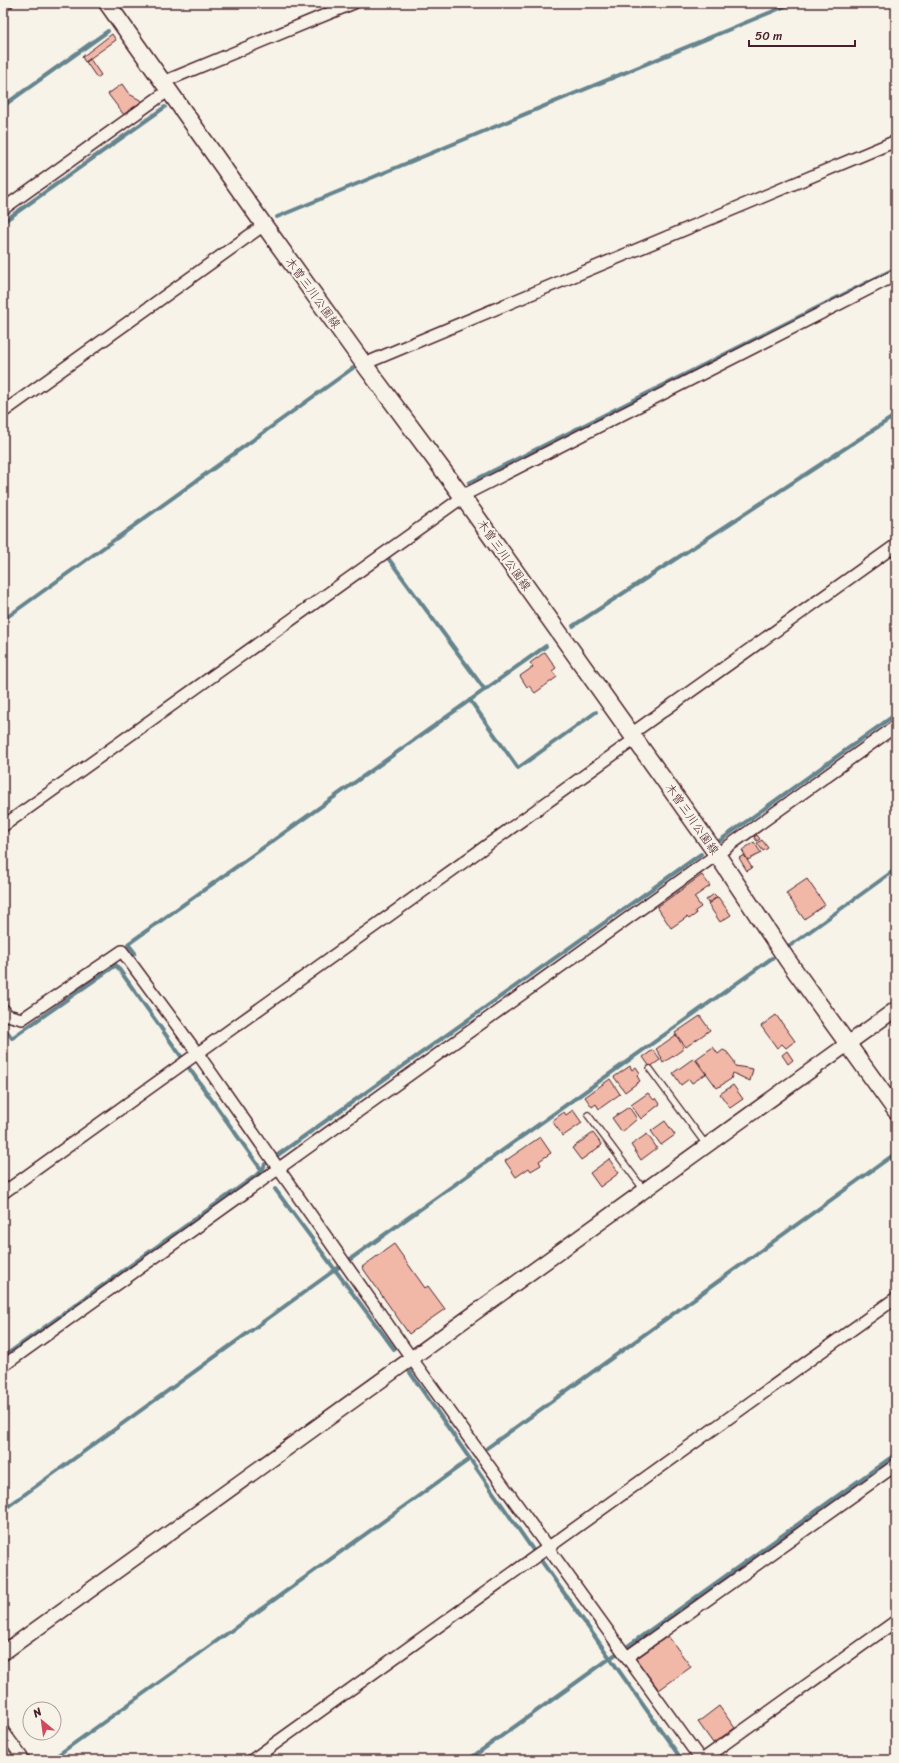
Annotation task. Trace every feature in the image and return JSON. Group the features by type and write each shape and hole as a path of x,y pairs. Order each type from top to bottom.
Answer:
{"main road":[{"name":"木曽三川公園線","path":"107,3 264,225 364,364 462,496 633,736 716,853 788,961 896,1111"}],"street":[{"path":"3,6 7,3"},
{"path":"3,209 166,86 354,3"},
{"path":"364,364 896,141"},
{"path":"3,412 264,225"},
{"path":"3,826 462,496 896,275"},
{"path":"3,1193 198,1054 896,545"},
{"path":"3,1366 716,853 896,726"},
{"path":"3,1009 7,1015 22,1019 122,950 279,1167 412,1358 701,1760 896,1621"},
{"path":"3,1653 849,1044 896,1008"},
{"path":"252,1760 896,1298"},
{"path":"627,1657 896,1465"},
{"path":"3,1731 24,1760"}],"lane":[{"path":"650,1069 706,1146"},
{"path":"588,1115 644,1191"}],"building":[{"path":"112,34 116,40 85,62 82,57"},
{"path":"90,59 101,75 97,78 86,62"},
{"path":"122,84 129,94 142,101 124,115 108,94"},
{"path":"545,652 556,668 552,671 557,677 535,693 529,686 527,687 520,676 533,667 530,663"},
{"path":"757,835 760,839 757,841 754,837"},
{"path":"762,840 768,848 763,851 757,843"},
{"path":"754,842 761,853 748,860 742,850"},
{"path":"744,855 752,868 747,871 739,858"},
{"path":"702,875 710,886 694,897 701,907 695,911 696,914 689,919 687,917 671,928 657,907"},
{"path":"807,879 825,905 804,919 786,893"},
{"path":"714,894 717,897 708,903 706,900"},
{"path":"718,897 731,915 720,922 708,904"},
{"path":"776,1015 795,1041 786,1048 782,1044 777,1048 761,1026"},
{"path":"700,1016 710,1030 686,1047 675,1033"},
{"path":"676,1035 683,1046 682,1050 663,1063 662,1058 656,1049"},
{"path":"713,1047 718,1054 723,1050 727,1052 734,1061 735,1066 753,1069 750,1081 733,1073 731,1079 717,1088 696,1059"},
{"path":"653,1050 660,1060 650,1067 643,1057"},
{"path":"787,1051 793,1060 788,1064 782,1055"},
{"path":"694,1058 706,1074 692,1083 689,1079 681,1085 673,1073"},
{"path":"630,1066 632,1070 636,1067 640,1073 637,1076 640,1081 625,1092 614,1077"},
{"path":"610,1079 620,1094 599,1109 596,1104 592,1107 585,1097"},
{"path":"733,1085 743,1099 730,1108 720,1094"},
{"path":"648,1093 654,1100 656,1098 660,1104 641,1119 631,1105"},
{"path":"629,1107 637,1119 622,1132 612,1118"},
{"path":"573,1110 582,1123 563,1136 552,1121 564,1112 566,1115"},
{"path":"665,1121 675,1135 661,1145 651,1131"},
{"path":"593,1133 602,1145 581,1160 572,1148"},
{"path":"647,1134 657,1148 641,1160 631,1145"},
{"path":"540,1137 551,1153 539,1161 541,1165 531,1171 529,1168 516,1177 505,1161"},
{"path":"609,1159 619,1173 600,1187 590,1173"},
{"path":"394,1244 425,1288 428,1286 445,1309 409,1334 362,1267"},
{"path":"668,1636 691,1667 659,1690 636,1659"},
{"path":"719,1706 735,1728 713,1743 698,1722"}],"waterway":[{"path":"277,217 793,3"},
{"path":"3,106 108,31"},
{"path":"3,222 165,107"},
{"path":"469,483 896,268"},
{"path":"3,620 353,368"},
{"path":"573,626 896,415"},
{"path":"388,558 485,690"},
{"path":"131,955 135,953 128,944 546,646"},
{"path":"470,700 518,768 596,712"},
{"path":"719,841 896,714"},
{"path":"275,1157 701,854"},
{"path":"791,945 896,869"},
{"path":"349,1260 772,958"},
{"path":"3,1026 12,1038 116,965 183,1059"},
{"path":"189,1068 263,1172"},
{"path":"487,1448 896,1153"},
{"path":"3,1357 262,1171 265,1164"},
{"path":"275,1189 394,1349"},
{"path":"3,1510 339,1267"},
{"path":"409,1371 533,1550"},
{"path":"628,1646 896,1454"},
{"path":"51,1760 470,1459"},
{"path":"540,1559 682,1760"},
{"path":"468,1760 616,1654"}]}
